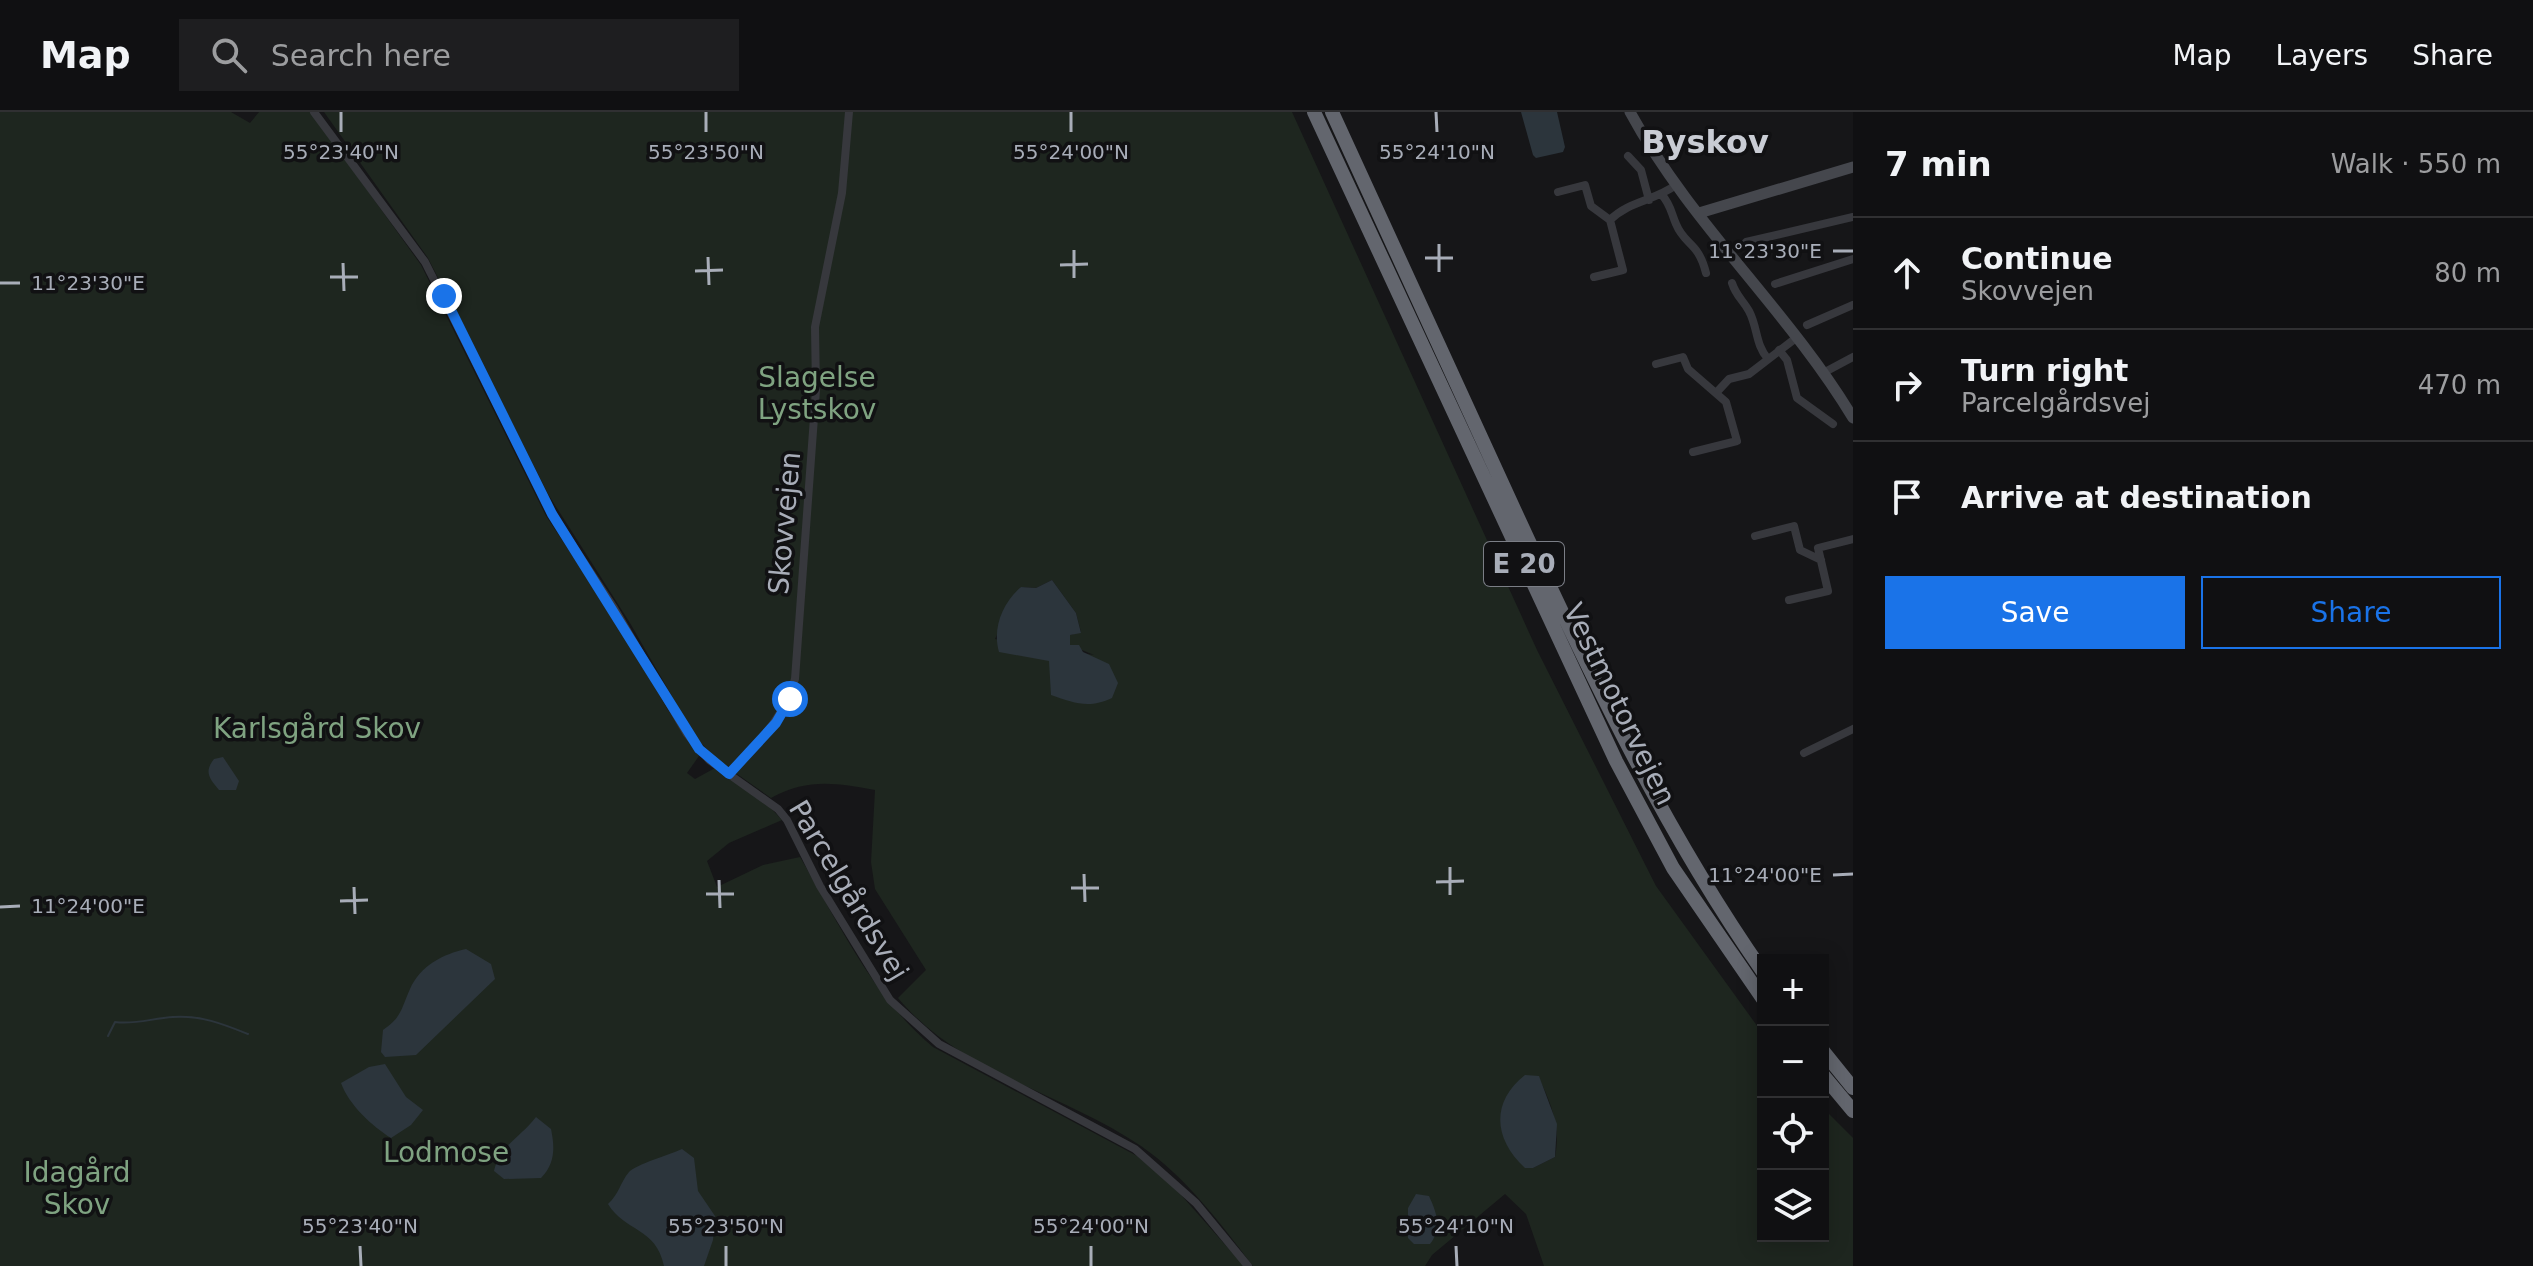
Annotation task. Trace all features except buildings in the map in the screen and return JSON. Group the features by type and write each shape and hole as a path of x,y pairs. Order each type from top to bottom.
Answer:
{"highway":[{"name":"Vestmotorvejen","path":"1314,112 1616,761 1673,868 1757,990"},
{"name":"Vestmotorvejen","path":"1332,112 1564,618 1635,763 1696,873 1757,963"},
{"path":"1829,1058 1853,1088"},
{"path":"1829,1082 1853,1111"}],"main road":[{"path":"1630,112 1676,185 1823,373 1853,418"},
{"path":"1699,213 1853,167"}],"street":[{"name":"Parcelgårdsvej","path":"314,112 425,262 552,514 614,608 687,734 709,760 778,809 787,820 828,898 890,1000 912,1023 939,1044 1135,1149 1196,1203 1248,1266"},
{"name":"Skovvejen","path":"729,774 776,723 790,699 795,679 816,390 815,327 842,193 849,112"},
{"path":"1628,156 1641,170 1649,200"},
{"path":"1558,192 1585,185 1591,206 1610,220 1623,270 1594,277"},
{"path":"1610,220 1623,207 1662,195 1676,185"},
{"path":"1662,195 1671,205 1677,227 1701,252 1706,273"},
{"path":"1752,251 1746,242 1853,217"},
{"path":"1775,284 1853,259"},
{"path":"1732,283 1736,299 1748,310 1758,348 1768,359"},
{"path":"1807,325 1853,305"},
{"path":"1716,393 1729,379 1749,374 1796,338"},
{"path":"1779,350 1787,360 1797,398 1833,424"},
{"path":"1656,364 1683,357 1688,369 1730,407 1737,441 1693,452"},
{"path":"1823,373 1853,357"},
{"path":"1755,536 1794,526 1800,550 1821,560"},
{"path":"1789,600 1828,591 1818,548 1853,539"},
{"path":"1804,753 1853,729"}],"green space":[{"name":"Karlsgård Skov","path":"0,112 231,112 250,123 259,112 311,112 421,265 546,516 620,627 668,710 699,756 687,773 695,779 715,768 766,803 782,820 729,843 707,861 717,887 763,865 800,857 875,983 892,1006 933,1047 1137,1156 1174,1187 1244,1266 0,1266"},
{"name":"Slagelse Lystskov","path":"324,112 1292,112 1537,650 1656,886 1757,1026 1757,1242 1829,1242 1829,1114 1853,1138 1853,1266 1544,1266 1526,1214 1505,1194 1432,1255 1425,1266 1253,1266 1202,1202 1173,1172 1141,1146 1079,1111 982,1064 923,1024 898,998 926,970 875,889 871,862 875,790 822,784 797,787 771,798 720,762 696,738 630,623 548,494 428,258","holes":["1052,580 1076,613 1081,632 1070,635 1070,645 1094,655 995,639 1021,587 1036,588","1538,1076 1547,1096 1557,1135 1555,1157 1533,1168"]}],"shaded area":[{"path":"1521,112 1557,112 1565,147 1563,152 1536,158"},
{"path":"1052,580 1076,613 1081,633 1070,635 1070,645 1079,645 1083,652 1109,664 1118,683 1112,698 1089,704 1051,695 1049,661 999,652 998,625 1009,600 1021,587 1036,588"},
{"path":"223,757 239,781 236,790 219,790 209,775 214,759"},
{"path":"466,949 491,964 495,979 416,1055 385,1057 381,1052 383,1030 398,1017 414,981 433,962"},
{"path":"385,1064 406,1097 423,1110 411,1125 391,1138 362,1114 341,1083 369,1067"},
{"path":"1525,1075 1539,1076 1557,1124 1555,1157 1533,1168 1525,1168 1514,1156 1502,1133 1500,1120 1506,1097"},
{"path":"536,1117 551,1129 553,1149 549,1167 541,1178 504,1179 494,1171 497,1162"},
{"path":"682,1149 694,1158 698,1191 715,1216 713,1240 704,1266 664,1266 654,1244 608,1204 633,1169"},
{"path":"1416,1194 1429,1196 1436,1215 1436,1233 1430,1244 1414,1244 1408,1238 1408,1208"}],"waterway":[{"path":"108,1036 115,1022 183,1017 212,1021 248,1034"}],"district":[{"name":"Byskov","path":"1705,142"}],"route":[{"path":"444,296 552,514 614,608 687,734 699,749 729,774 776,723 790,699"}],"park label":[{"name":"Lodmose","path":"446,1152"},
{"name":"Idagård Skov","path":"77,1188"}]}
